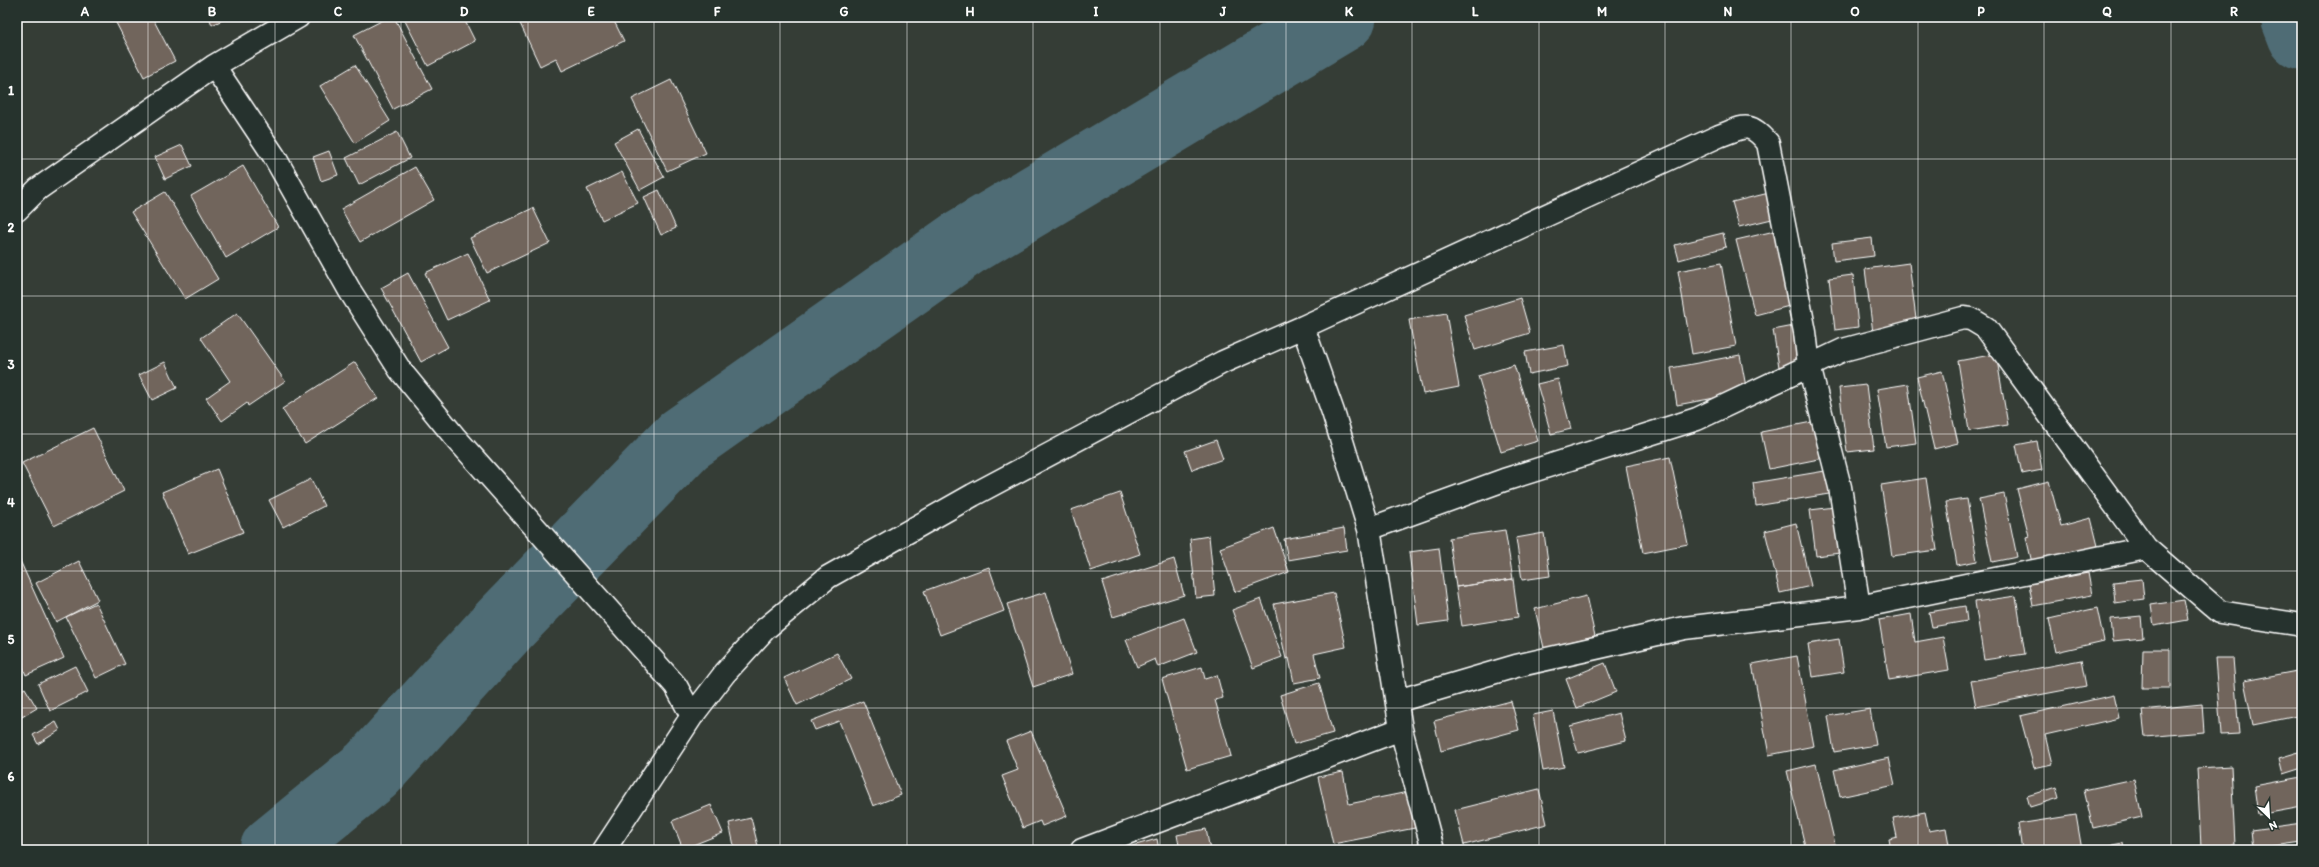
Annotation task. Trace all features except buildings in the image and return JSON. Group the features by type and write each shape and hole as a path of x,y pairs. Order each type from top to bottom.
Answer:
{"street":[{"path":"17,210 38,190 214,66 298,17"},
{"path":"214,66 274,156 350,291 400,370 454,436 676,686 692,716"},
{"path":"604,850 692,716 725,673 765,629 828,577 973,495 1223,362 1303,327 1719,136 1745,126 1758,130 1768,143 1805,332 1809,366 1840,487 1859,608"},
{"path":"1369,529 1504,480 1697,419 1843,350 1963,318 1980,324 1986,328 2146,548 2220,612 2302,625"},
{"path":"1303,327 1333,412 1369,529 1401,729 1433,850"},
{"path":"1397,701 1516,666 1684,628 1859,608 2146,548"},
{"path":"1082,850 1401,729"}],"waterway":[{"path":"274,850 372,770 505,624 684,440 965,242 1342,17"},
{"path":"2295,17 2302,35"}]}
